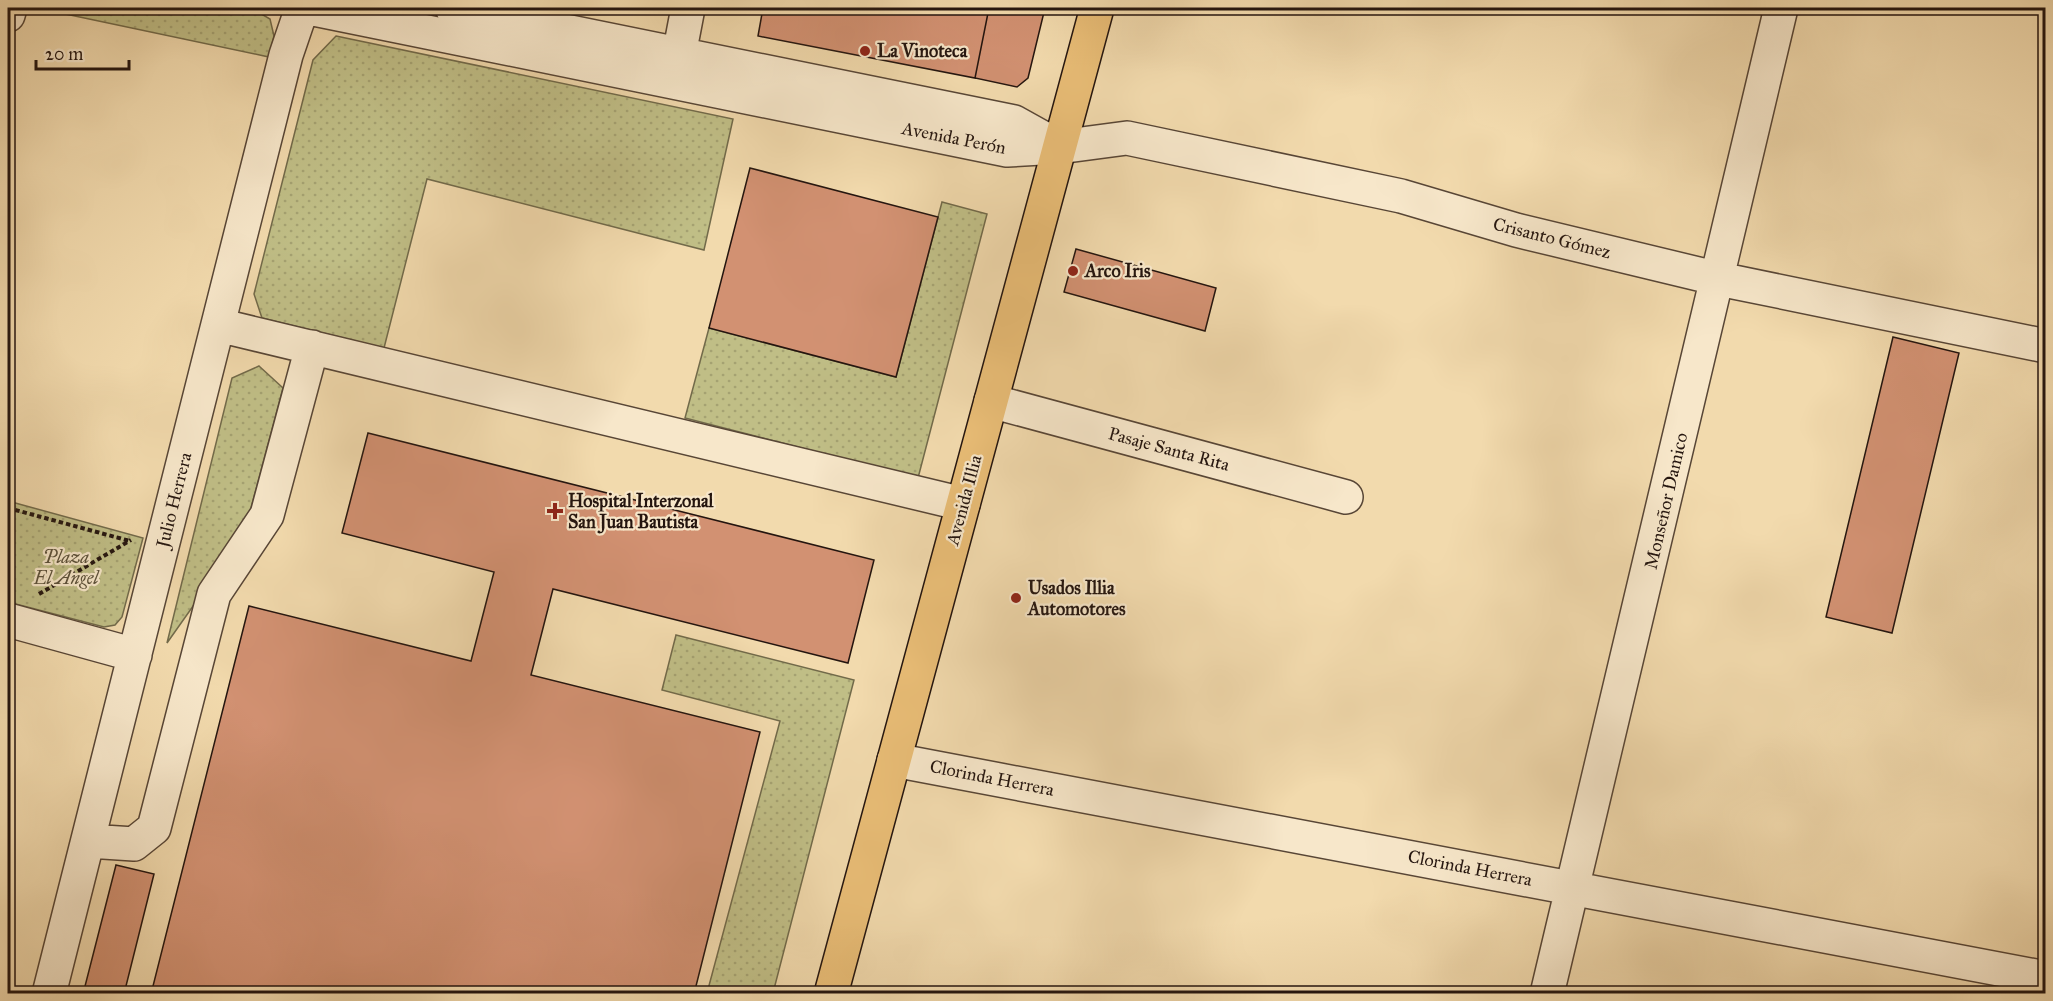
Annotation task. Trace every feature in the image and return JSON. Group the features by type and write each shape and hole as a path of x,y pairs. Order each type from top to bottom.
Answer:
{"main road":[{"name":"Avenida Illia","path":"831,993 1097,8"}],"street":[{"path":"8,15 10,8"},
{"name":"Julio Herrera","path":"50,993 286,55 303,8"},
{"name":"Avenida Perón","path":"452,8 676,68"},
{"path":"676,68 688,8"},
{"name":"Monseñor Damico","path":"1547,993 1719,279 1781,8"},
{"name":"Avenida Perón","path":"328,10 1014,122 1059,147"},
{"name":"Crisanto Gómez","path":"1059,147 1128,138 1401,196 1516,231 1719,279 2046,346"},
{"path":"218,324 963,504"},
{"path":"88,841 134,844 154,828 214,594 267,515 312,347"},
{"name":"Pasaje Santa Rita","path":"991,401 1346,497"},
{"path":"8,620 135,655"},
{"name":"Clorinda Herrera","path":"894,760 2046,978"}],"path":[{"path":"8,508 130,541"},
{"path":"38,594 168,520"}],"green space":[{"path":"37,8 251,8 270,19 274,36 269,57"},
{"path":"336,36 733,119 704,250 427,179 384,348 262,318 254,294 313,60"},
{"path":"942,202 987,214 918,478 685,418 709,328 896,377"},
{"path":"259,366 283,388 244,534 167,643 232,378"},
{"name":"Plaza El Angel","path":"8,501 143,538 122,617 115,625 104,627 8,602"},
{"path":"676,635 854,680 773,993 707,993 780,721 662,690"}],"building":[{"path":"763,8 989,8 975,78 758,36"},
{"path":"989,8 1045,8 1028,78 1017,87 975,78"},
{"path":"750,168 938,217 896,377 709,328"},
{"path":"1076,249 1216,288 1205,331 1064,292"},
{"path":"1893,337 1959,353 1892,633 1826,617"},
{"path":"368,433 874,560 848,663 553,589 531,675 760,732 694,994 151,994 249,606 471,661 494,572 342,533"},
{"path":"116,865 154,874 124,994 83,994"}],"place":[{"name":"La Vinoteca","path":"865,51"},
{"name":"Arco Iris","path":"1073,271"},
{"name":"Hospital Interzonal San Juan Bautista","path":"555,511"},
{"name":"Usados Illia Automotores","path":"1016,598"}]}
